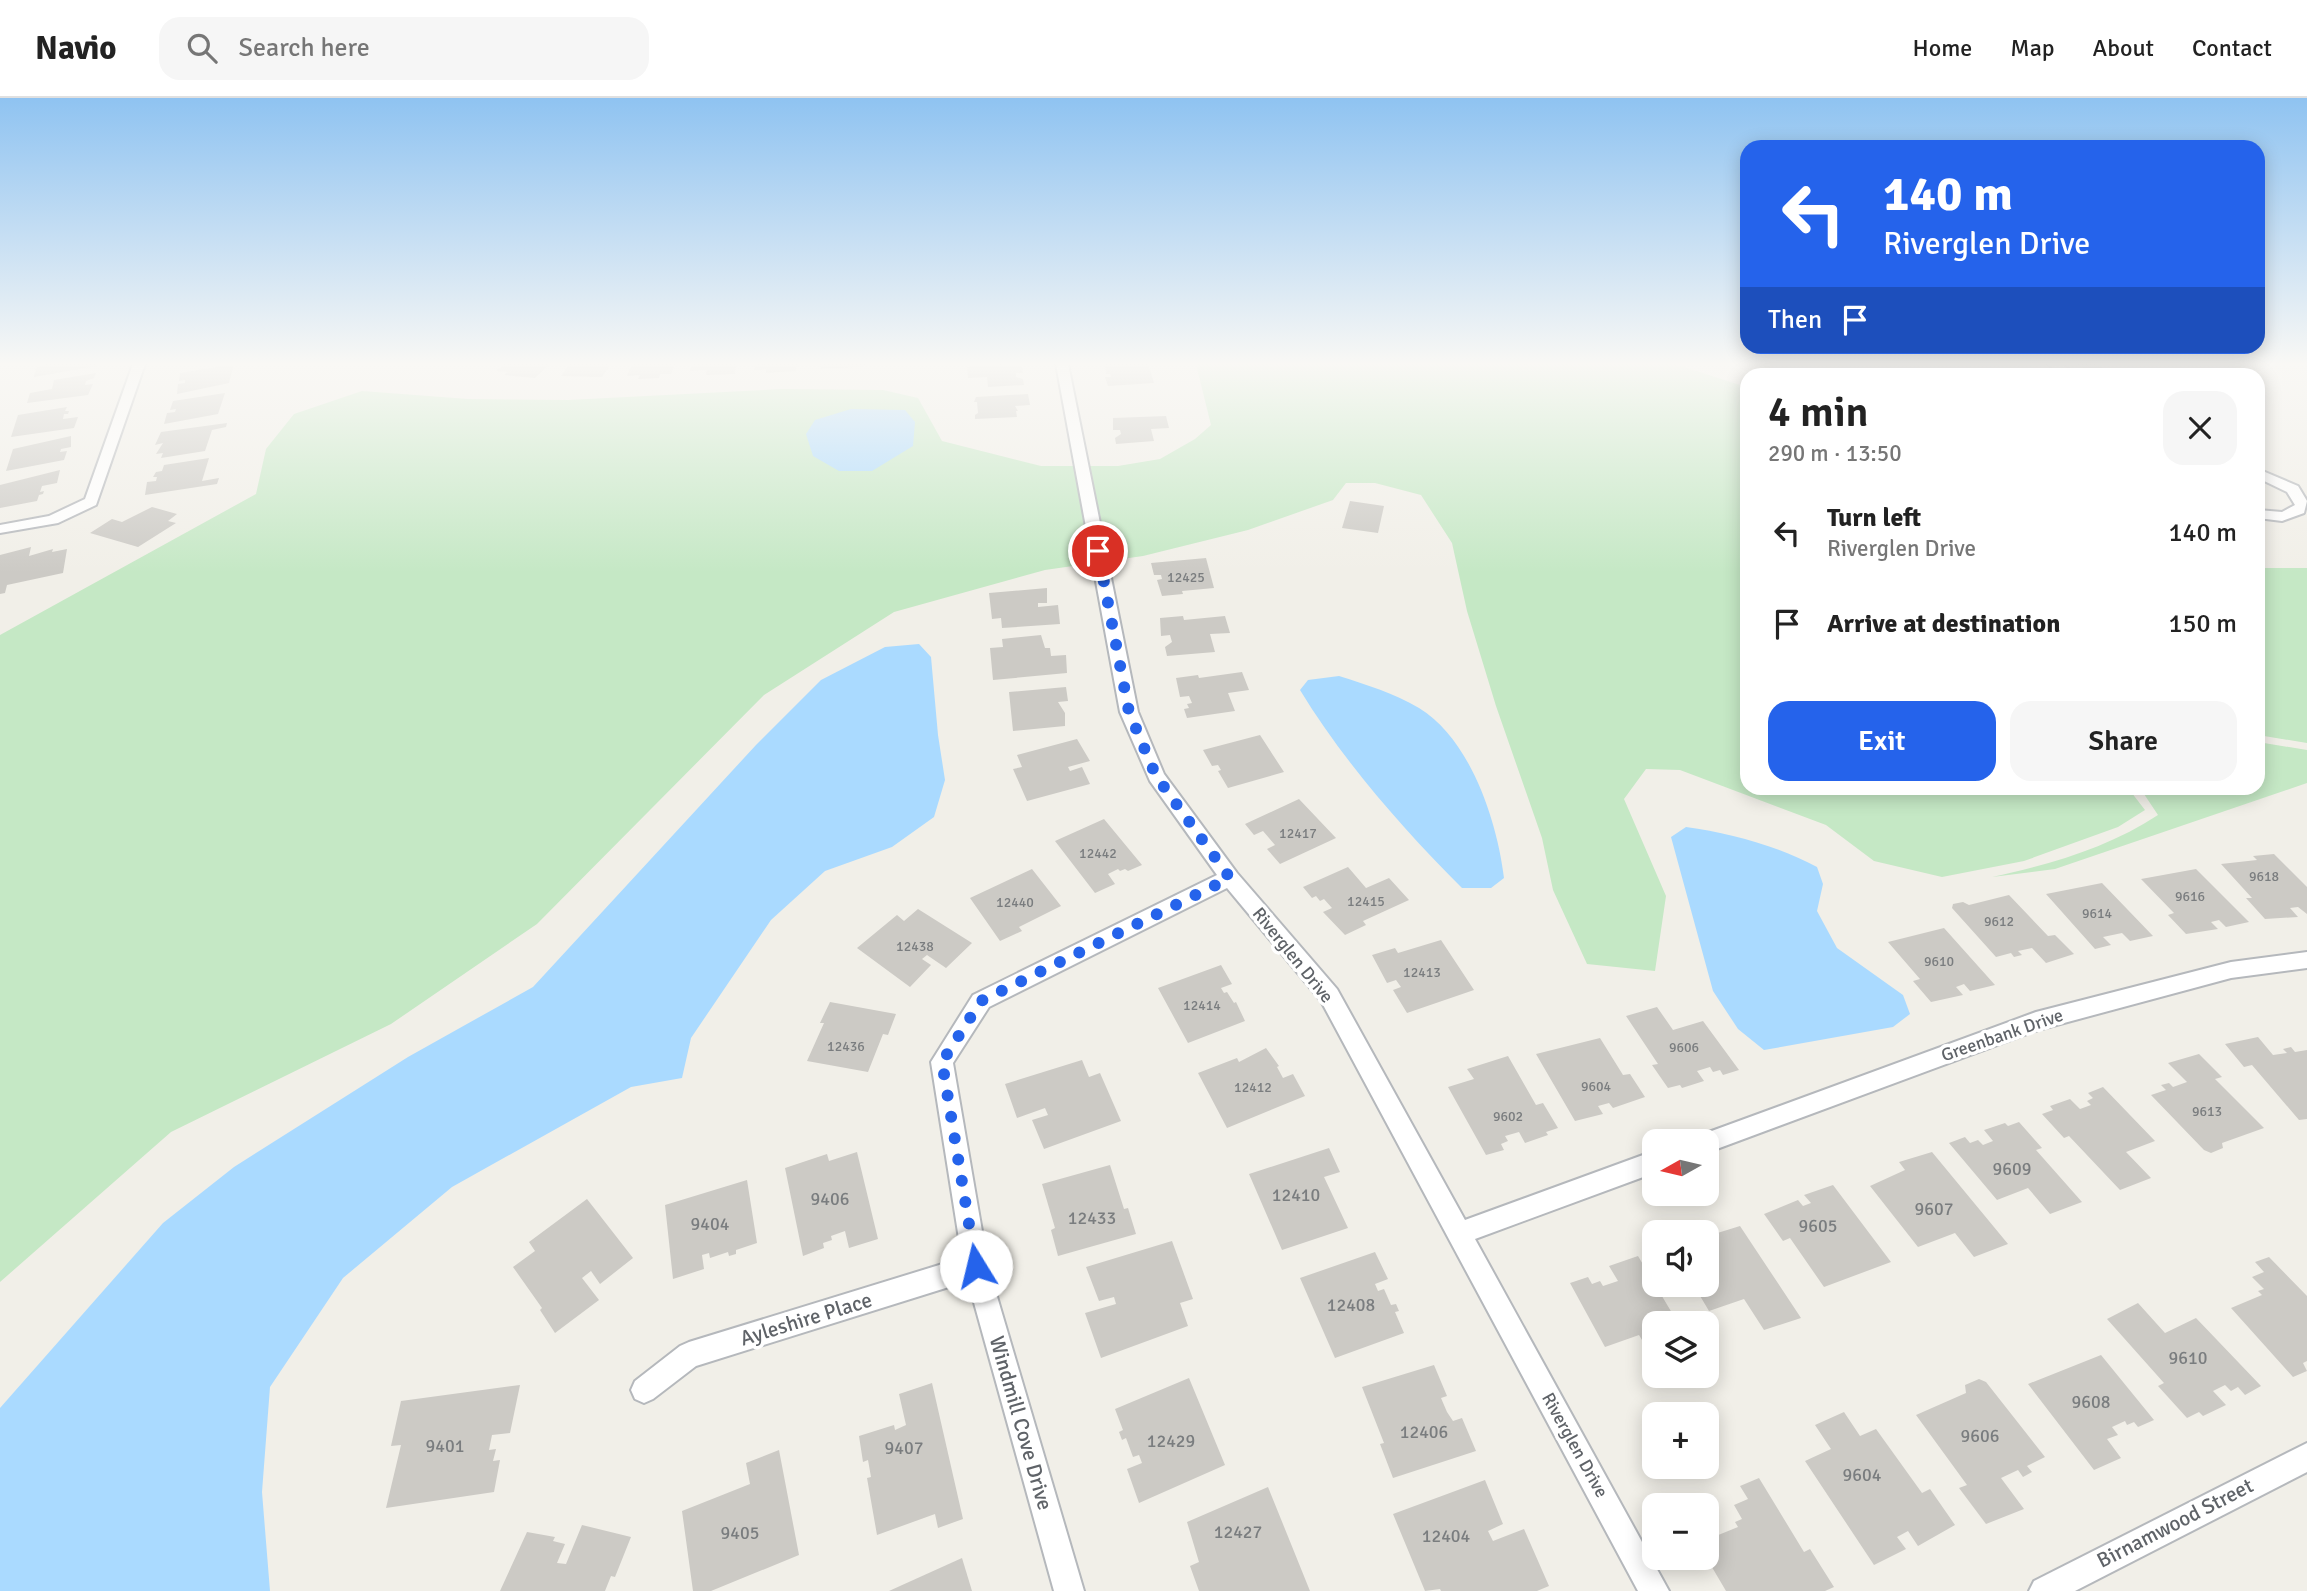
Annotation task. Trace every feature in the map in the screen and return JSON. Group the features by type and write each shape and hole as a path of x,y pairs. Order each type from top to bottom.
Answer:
{"street":[{"path":"0,528 53,520 91,502 115,434"},
{"name":"Riverglen Drive","path":"1075,434 1129,712 1156,776 1230,878 1329,995 1654,1591"},
{"path":"2265,476 2300,489 2302,505 2299,511 2277,516 2265,515"},
{"name":"Windmill Cove Drive","path":"1069,1591 976,1266 942,1062 981,1001 1230,878"},
{"name":"Greenbank Drive","path":"1719,1138 2036,1021 2231,970 2307,960"},
{"path":"1459,1234 1642,1166"},
{"name":"Ayleshire Place","path":"644,1390 689,1355 976,1266"},
{"name":"Birnamwood Street","path":"2044,1591 2307,1457"}],"green space":[{"path":"278,434 938,434 942,441 1041,466 1118,466 1160,459 1201,434 1740,434 1740,793 1680,770 1646,769 1624,799 1666,896 1655,971 1587,964 1553,890 1542,838 1496,706 1467,611 1452,543 1421,495 1375,483 1346,483 1333,500 1248,530 1143,556 1045,570 894,612 764,695 537,924 391,1024 171,1132 0,1282 0,635 256,494 266,449"},
{"path":"2265,568 2307,568 2307,743 2265,736"},
{"path":"2265,743 2307,750 2307,783 2055,869 1992,877 2078,854 2120,836 2158,815 2145,795 2265,795"},
{"path":"1746,795 2133,795 2145,810 2118,827 2024,861 1942,877 1874,861 1826,825"}],"water":[{"path":"806,434 914,434 913,446 872,471 839,471 813,456"},
{"path":"919,644 931,657 945,780 934,817 892,847 825,871 771,920 691,1038 682,1078 631,1087 452,1187 343,1278 270,1387 262,1492 270,1591 0,1591 0,1408 163,1223 234,1167 408,1057 533,987 756,745 821,680 885,647"},
{"path":"1339,676 1380,690 1419,708 1437,722 1453,740 1478,784 1495,832 1504,878 1491,888 1462,888 1396,818 1355,769 1317,717 1300,690 1308,680"},
{"path":"1686,827 1753,841 1817,867 1823,884 1817,911 1837,948 1903,995 1910,1014 1893,1027 1764,1050 1738,1029 1713,991 1671,837"}],"building":[{"path":"12,434 34,434 11,437"},
{"path":"160,434 211,434 205,451 161,458 163,453 156,454 163,443 155,445"},
{"path":"1121,434 1152,434 1154,441 1116,444 1115,438"},
{"path":"71,436 71,447 61,449 60,452 67,451 64,460 6,471 13,449"},
{"path":"209,458 202,481 219,478 217,484 145,495 147,482 156,481 157,477 153,477 156,472 162,471 164,465"},
{"path":"60,470 57,483 42,486 40,492 44,491 43,494 39,495 37,501 0,508 0,485"},
{"path":"1350,501 1384,506 1378,533 1342,528"},
{"path":"152,507 177,514 168,521 176,523 138,547 90,533 112,519 122,522"},
{"path":"31,547 29,556 53,549 52,552 67,549 63,573 7,585 5,593 0,594 0,555"},
{"path":"1206,558 1214,588 1162,596 1157,580 1162,579 1161,575 1154,575 1151,563"},
{"path":"1047,588 1047,603 1038,603 1038,607 1058,605 1060,624 1002,628 1001,618 992,619 989,593"},
{"path":"1183,616 1184,620 1225,616 1230,633 1210,634 1215,652 1167,656 1165,647 1172,642 1170,635 1161,636 1160,618"},
{"path":"1041,635 1045,648 1050,648 1051,656 1066,655 1067,673 993,680 990,648 1003,647 1002,639"},
{"path":"1242,672 1249,690 1228,693 1235,711 1187,718 1184,709 1189,708 1187,704 1192,703 1189,696 1180,697 1176,678"},
{"path":"1066,687 1068,701 1058,702 1065,713 1065,726 1013,731 1009,692"},
{"path":"1260,735 1284,772 1228,788 1218,771 1221,770 1218,765 1212,766 1203,750"},
{"path":"1077,739 1090,761 1068,767 1070,771 1082,767 1090,784 1027,801 1013,769 1022,767 1017,755"},
{"path":"1299,799 1336,838 1280,864 1267,849 1275,845 1263,831 1254,835 1245,824"},
{"path":"1104,819 1142,865 1128,871 1118,869 1108,874 1115,884 1095,893 1055,841"},
{"path":"2274,854 2307,887 2307,914 2298,907 2290,908 2298,917 2265,919 2246,898 2252,898 2221,864 2257,860 2253,856"},
{"path":"1348,867 1366,888 1389,878 1409,900 1363,921 1366,925 1345,935 1323,912 1332,908 1324,899 1320,901 1316,896 1312,898 1303,887"},
{"path":"1032,869 1061,906 1019,927 1022,931 1000,941 970,898"},
{"path":"2196,869 2249,922 2226,927 2219,920 2211,922 2218,929 2186,934 2168,915 2174,913 2141,879"},
{"path":"2102,883 2153,936 2130,941 2122,933 2103,937 2111,945 2095,949 2046,894"},
{"path":"2009,895 2048,936 2055,935 2074,954 2046,963 2032,948 2018,951 2022,955 2014,957 2011,953 1996,957 1952,908 1953,904 1963,902 1969,905"},
{"path":"918,909 972,943 946,968 927,955 922,959 931,965 910,987 857,948 897,915 904,921"},
{"path":"1944,928 1995,985 1970,991 1964,984 1956,987 1963,995 1931,1002 1913,981 1920,979 1888,942"},
{"path":"1441,940 1474,990 1407,1013 1393,990 1401,987 1396,980 1387,983 1372,955 1395,948 1398,953"},
{"path":"1221,965 1232,984 1221,988 1236,1002 1245,1021 1188,1043 1158,988"},
{"path":"830,1002 896,1014 888,1035 883,1034 868,1072 807,1061"},
{"path":"1657,1007 1673,1030 1703,1021 1739,1070 1723,1075 1720,1070 1713,1072 1710,1067 1697,1071 1704,1081 1682,1088 1680,1085 1668,1088 1652,1065 1658,1064 1626,1016"},
{"path":"2258,1037 2273,1055 2287,1053 2283,1049 2291,1047 2295,1052 2307,1050 2307,1119 2299,1120 2252,1065 2244,1067 2225,1044"},
{"path":"1600,1038 1623,1075 1630,1074 1645,1097 1613,1108 1609,1103 1598,1106 1603,1114 1575,1121 1536,1054"},
{"path":"1266,1048 1279,1066 1277,1067 1283,1078 1293,1074 1305,1096 1227,1128 1198,1073 1237,1058 1239,1062"},
{"path":"2199,1054 2222,1077 2215,1079 2264,1128 2222,1143 2223,1148 2211,1153 2204,1150 2151,1095 2166,1090 2161,1085 2169,1083 2173,1087 2187,1082 2168,1063"},
{"path":"1508,1056 1536,1105 1543,1103 1558,1128 1546,1132 1548,1135 1525,1143 1519,1132 1505,1136 1508,1141 1501,1144 1504,1150 1486,1155 1448,1087 1474,1079 1467,1069"},
{"path":"1082,1060 1089,1077 1100,1073 1121,1121 1044,1149 1032,1120 1048,1115 1045,1108 1017,1118 1005,1084"},
{"path":"2103,1087 2155,1141 2126,1152 2151,1178 2120,1190 2069,1136 2064,1138 2042,1114 2053,1110 2050,1106 2070,1099 2080,1109 2091,1105 2087,1101 2093,1098 2088,1093"},
{"path":"2019,1122 2042,1148 2036,1150 2082,1202 2050,1214 2028,1188 1997,1200 1949,1143 1965,1137 1970,1143 1978,1140 1983,1145 1993,1141 1984,1130 2005,1123 2008,1126"},
{"path":"1329,1148 1340,1172 1324,1177 1348,1228 1282,1250 1249,1174"},
{"path":"857,1152 878,1239 849,1248 845,1231 831,1236 832,1240 823,1243 824,1248 803,1256 785,1168 827,1154 829,1161"},
{"path":"1932,1152 2008,1244 1974,1257 1955,1233 1918,1247 1870,1186 1905,1170 1899,1162"},
{"path":"1110,1165 1124,1209 1128,1208 1136,1234 1058,1256 1051,1230 1055,1228 1042,1184"},
{"path":"747,1180 757,1243 736,1250 736,1254 729,1256 728,1252 710,1258 709,1253 702,1255 704,1269 673,1279 665,1205"},
{"path":"1833,1185 1891,1262 1824,1287 1790,1238 1783,1241 1764,1214 1798,1200 1803,1206 1811,1203 1804,1195"},
{"path":"587,1199 633,1258 600,1284 591,1271 582,1278 599,1300 555,1333 540,1310 542,1308 513,1267 535,1251 529,1242"},
{"path":"1740,1226 1801,1318 1764,1330 1744,1299 1709,1311 1701,1297 1719,1297 1719,1233"},
{"path":"1172,1241 1193,1299 1180,1303 1188,1326 1101,1358 1085,1313 1116,1304 1114,1297 1099,1301 1086,1267"},
{"path":"1375,1252 1388,1279 1375,1284 1378,1291 1384,1289 1391,1305 1396,1304 1399,1311 1395,1312 1404,1333 1335,1358 1300,1278"},
{"path":"1638,1256 1642,1263 1642,1297 1662,1297 1671,1311 1642,1311 1642,1340 1639,1335 1605,1347 1570,1283 1588,1277 1592,1284 1600,1281 1603,1286 1618,1281 1609,1266"},
{"path":"2269,1257 2307,1296 2307,1361 2303,1363 2307,1371 2293,1377 2231,1308 2262,1295 2258,1291 2264,1289 2252,1277 2264,1272 2255,1262"},
{"path":"2138,1303 2165,1333 2196,1318 2261,1386 2245,1395 2238,1387 2231,1391 2225,1385 2213,1391 2226,1405 2203,1416 2199,1412 2187,1418 2158,1386 2164,1383 2107,1319"},
{"path":"2101,1355 2154,1420 2138,1427 2134,1422 2127,1425 2125,1421 2112,1427 2118,1435 2107,1439 2121,1458 2094,1470 2028,1384"},
{"path":"1434,1365 1447,1396 1441,1398 1447,1412 1453,1421 1462,1418 1476,1451 1393,1478 1380,1444 1384,1443 1362,1387"},
{"path":"1189,1378 1225,1465 1139,1503 1127,1469 1142,1463 1139,1455 1133,1457 1126,1438 1122,1440 1119,1432 1123,1430 1115,1409"},
{"path":"1979,1379 1986,1382 2045,1457 2027,1466 2032,1472 2023,1477 2018,1470 2001,1478 2024,1509 1986,1524 1959,1488 1967,1485 1916,1415 1966,1393 1965,1385"},
{"path":"932,1383 963,1519 938,1528 935,1514 877,1535 867,1478 871,1477 868,1460 863,1462 859,1436 894,1425 895,1430 906,1425 899,1394"},
{"path":"520,1385 510,1433 492,1435 489,1450 496,1449 493,1461 500,1460 494,1492 386,1508 401,1445 391,1446 401,1401"},
{"path":"1844,1412 1860,1436 1876,1429 1922,1493 1930,1489 1955,1525 1918,1546 1908,1531 1897,1537 1906,1549 1874,1565 1805,1461 1831,1449 1815,1425"},
{"path":"779,1450 799,1555 711,1591 693,1591 682,1511 750,1484 746,1463"},
{"path":"1759,1478 1804,1552 1810,1549 1834,1587 1825,1591 1726,1591 1714,1570 1719,1570 1719,1535 1738,1527 1735,1522 1742,1519 1734,1505 1748,1499 1740,1486"},
{"path":"1485,1480 1503,1524 1488,1531 1493,1541 1524,1529 1549,1586 1537,1591 1425,1591 1393,1514"},
{"path":"1268,1487 1310,1591 1199,1591 1190,1566 1199,1562 1187,1522"},
{"path":"582,1525 631,1537 615,1577 611,1576 605,1591 500,1591 527,1532 555,1537 553,1541 565,1544 557,1563 566,1564"},
{"path":"962,1558 972,1591 889,1591 900,1586"}],"route":[{"path":"976,1266 942,1062 981,1001 1230,878 1156,776 1129,712 1098,551"}]}
